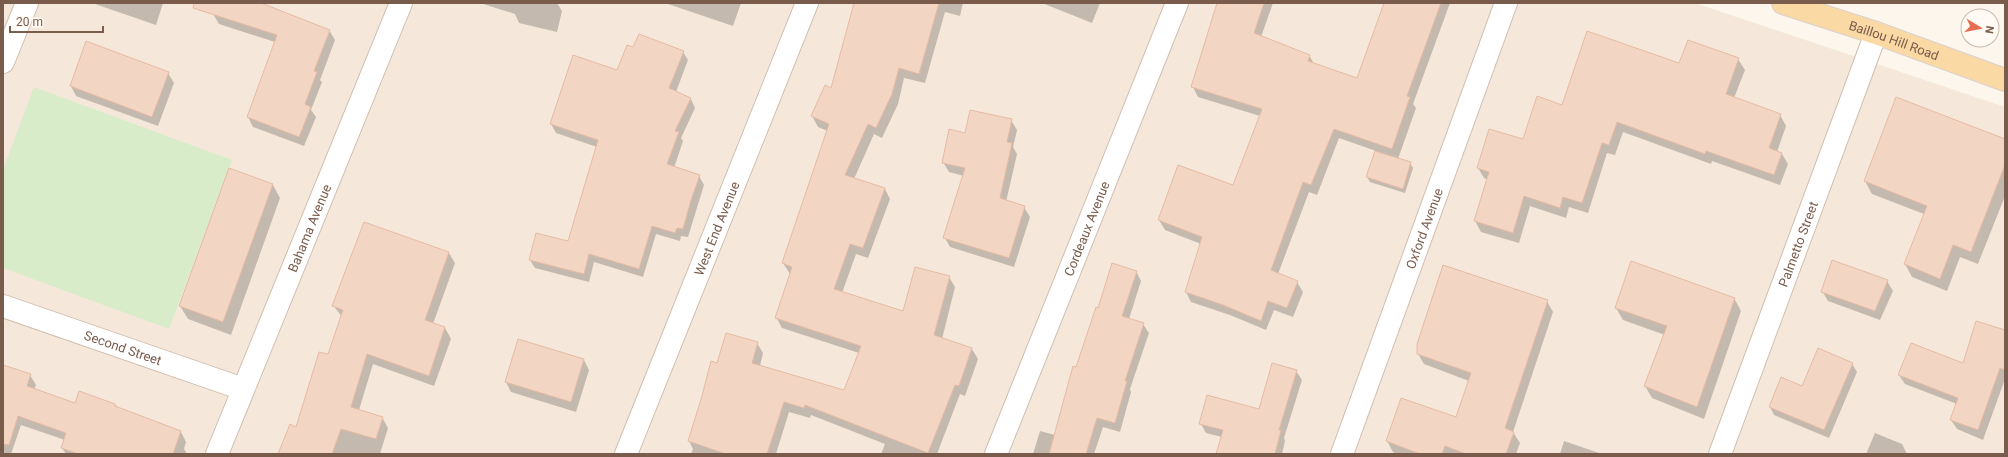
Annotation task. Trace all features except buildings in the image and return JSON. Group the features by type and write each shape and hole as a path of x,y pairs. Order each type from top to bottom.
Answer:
{"main road":[{"name":"Baillou Hill Road","path":"1783,3 1876,33 2005,80"}],"street":[{"path":"3,62 27,3"},
{"name":"Bahama Avenue","path":"217,454 400,3"},
{"name":"West End Avenue","path":"626,454 807,3"},
{"name":"Cordeaux Avenue","path":"996,454 1177,3"},
{"name":"Oxford Avenue","path":"1342,454 1506,3"},
{"name":"Palmetto Street","path":"1720,454 1876,33"},
{"name":"Second Street","path":"3,306 243,389"}],"shaded area":[{"path":"3,3 1695,3 2005,107 2005,454 3,454"}],"green space":[{"path":"34,87 232,160 169,329 3,268 3,170"}]}
